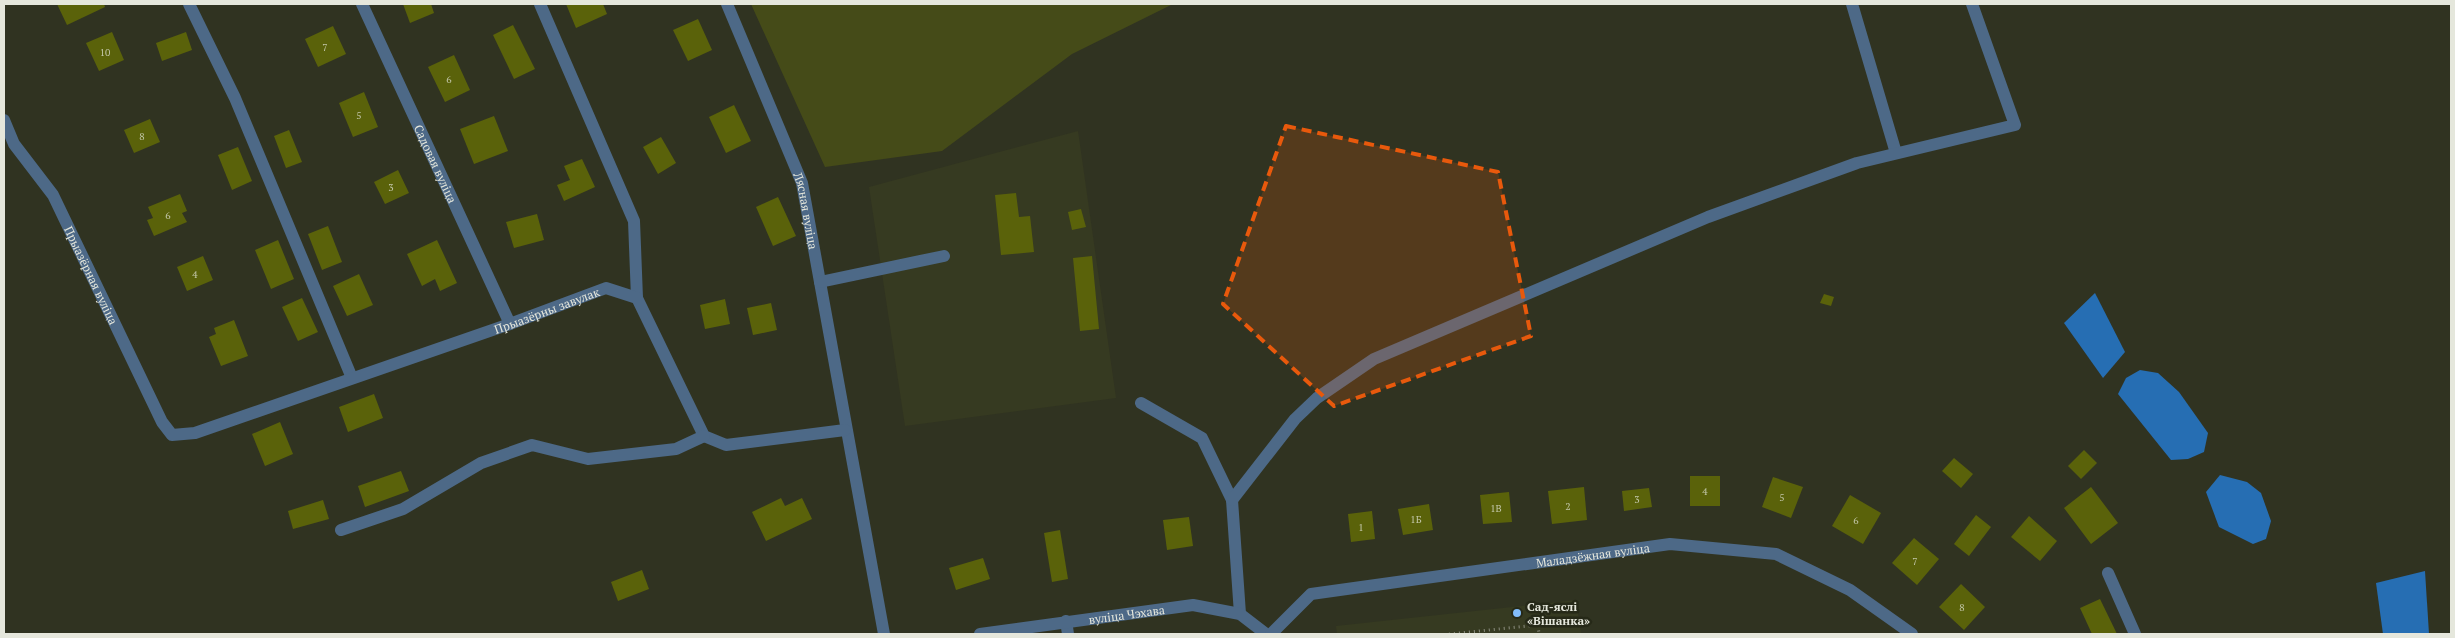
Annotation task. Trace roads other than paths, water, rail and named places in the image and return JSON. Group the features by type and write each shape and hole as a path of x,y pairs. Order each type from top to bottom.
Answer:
{"street":[{"path":"189,4 235,98 352,378"},
{"name":"Садовая вуліца","path":"362,4 510,324"},
{"path":"540,4 634,221 637,298 704,436 726,445 845,430 884,634"},
{"name":"Лясная вуліца","path":"727,4 802,183 845,430"},
{"path":"1852,4 1896,153"},
{"path":"1232,500 1295,419 1317,398 1374,359 1708,217 1857,163 2015,125 1972,4"},
{"name":"Прыазёрная вуліца","path":"4,120 14,144 53,195 162,422 172,435"},
{"path":"820,282 944,256"},
{"name":"Прыазёрны завулак","path":"172,435 195,433 510,324 606,288 637,298"},
{"path":"1142,403 1202,438 1232,500 1240,614"},
{"path":"341,530 403,509 481,463 532,446 588,459 676,449 704,436"},
{"name":"Маладзёжная вуліца","path":"1271,634 1311,594 1670,544 1776,554 1850,590 1912,634"},
{"path":"2108,573 2135,634"},
{"name":"вуліца Чэхава","path":"980,634 1067,628 1193,605 1240,614 1266,634"}],"water":[{"path":"2095,293 2125,352 2103,378 2064,323"},
{"path":"2140,370 2158,373 2179,392 2208,433 2204,452 2188,459 2171,460 2118,394 2126,378"},
{"path":"2220,475 2247,482 2261,493 2271,521 2266,539 2253,544 2219,527 2206,492"},
{"path":"2425,571 2429,634 2383,634 2376,583"}],"place":[{"name":"Сад-яслі «Вішанка»","path":"1517,613"}]}
